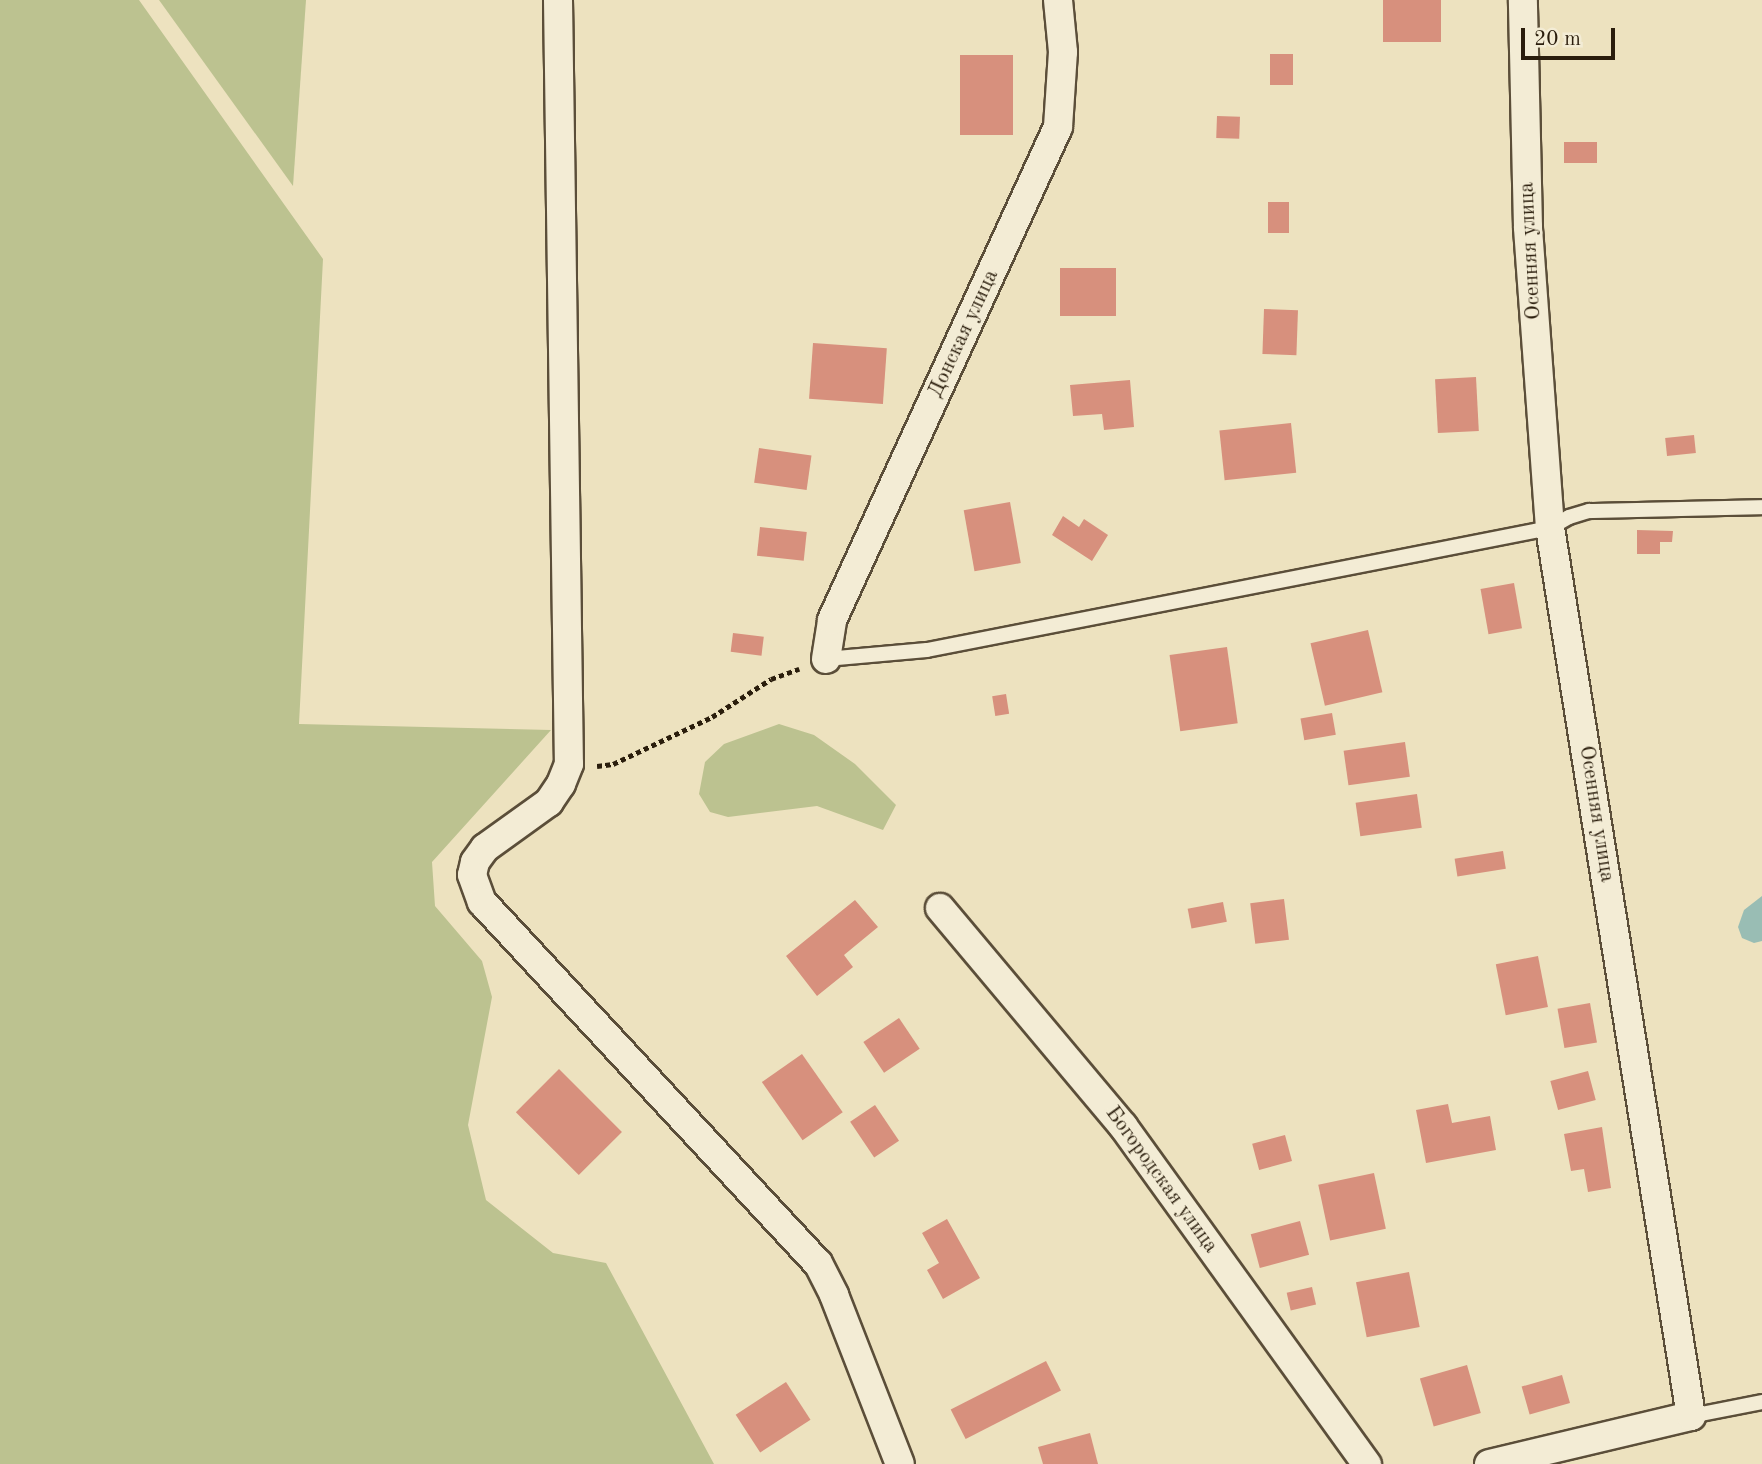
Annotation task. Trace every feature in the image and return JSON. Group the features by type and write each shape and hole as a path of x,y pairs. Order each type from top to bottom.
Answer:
{"street":[{"path":"558,0 569,764 561,784 549,802 485,848 475,862 472,875 482,902 818,1263 834,1295 900,1464"},
{"name":"Донская улица","path":"826,659 832,620 1058,127 1063,52 1058,0"},
{"name":"Осенняя улица","path":"1523,0 1528,227 1550,528 1691,1416"},
{"name":"Богородская улица","path":"940,908 1123,1126 1367,1464"},
{"path":"1489,1464 1539,1459 1691,1416"}],"lane":[{"path":"826,659 927,650 1550,528 1569,517 1589,511 1762,506"},
{"path":"1691,1416 1762,1402"}],"path":[{"path":"569,764 613,764 712,717 771,679 826,659"}],"green space":[{"path":"0,0 139,0 323,259 299,724 551,730 432,862 435,906 482,961 492,997 468,1125 486,1200 553,1253 606,1263 714,1464 0,1464"},
{"path":"159,0 306,0 293,186"},
{"path":"779,724 814,735 855,764 896,805 883,830 817,806 728,817 710,812 699,794 705,762 724,744"}],"water":[{"path":"1762,896 1762,941 1754,943 1742,938 1738,927 1744,910"}],"building":[{"path":"1383,0 1441,0 1441,42 1383,42"},
{"path":"1270,54 1293,54 1293,85 1270,85"},
{"path":"960,55 1013,55 1013,135 960,135"},
{"path":"1217,116 1240,117 1239,139 1216,138"},
{"path":"1564,142 1597,142 1597,163 1564,163"},
{"path":"1268,202 1289,202 1289,233 1268,233"},
{"path":"1060,268 1116,268 1116,316 1060,316"},
{"path":"1264,309 1298,310 1296,355 1262,354"},
{"path":"813,343 887,348 883,404 809,399"},
{"path":"1476,377 1479,431 1438,433 1435,379"},
{"path":"1130,380 1134,427 1104,430 1102,414 1073,416 1070,385"},
{"path":"1291,423 1296,473 1225,480 1219,431"},
{"path":"1694,435 1696,453 1667,456 1665,438"},
{"path":"759,448 811,455 807,490 754,483"},
{"path":"1010,502 1021,563 974,571 964,510"},
{"path":"1063,516 1079,527 1084,519 1108,535 1092,561 1052,535"},
{"path":"760,527 807,532 804,561 757,556"},
{"path":"1637,530 1673,531 1672,542 1660,542 1660,554 1637,554"},
{"path":"1514,583 1522,628 1489,634 1481,589"},
{"path":"1368,630 1382,692 1325,706 1311,643"},
{"path":"733,633 764,637 761,656 731,652"},
{"path":"1227,647 1238,723 1180,731 1170,655"},
{"path":"1006,694 1009,714 995,716 992,696"},
{"path":"1332,713 1336,735 1304,740 1300,719"},
{"path":"1405,742 1410,777 1348,785 1344,751"},
{"path":"1417,794 1422,828 1360,836 1356,803"},
{"path":"1503,851 1506,869 1457,876 1455,859"},
{"path":"1284,899 1289,940 1255,944 1250,903"},
{"path":"855,900 878,927 844,955 853,967 817,996 786,956"},
{"path":"1223,902 1227,922 1191,929 1188,909"},
{"path":"1538,956 1548,1007 1506,1015 1496,964"},
{"path":"1590,1003 1597,1042 1564,1048 1558,1009"},
{"path":"899,1018 920,1049 884,1073 863,1042"},
{"path":"802,1054 843,1112 803,1140 762,1082"},
{"path":"559,1069 622,1132 579,1175 516,1112"},
{"path":"1588,1071 1596,1100 1558,1110 1550,1081"},
{"path":"1448,1104 1452,1123 1490,1116 1496,1150 1426,1163 1416,1110"},
{"path":"875,1105 899,1141 874,1157 850,1122"},
{"path":"1602,1127 1611,1188 1588,1192 1584,1169 1571,1171 1564,1134"},
{"path":"1285,1135 1292,1161 1259,1170 1252,1144"},
{"path":"1374,1173 1386,1229 1330,1241 1318,1185"},
{"path":"947,1219 980,1278 943,1299 927,1270 939,1263 922,1233"},
{"path":"1300,1221 1309,1255 1260,1268 1251,1234"},
{"path":"1409,1272 1420,1327 1367,1337 1356,1282"},
{"path":"1312,1287 1316,1305 1291,1310 1287,1293"},
{"path":"1046,1361 1061,1390 966,1439 951,1410"},
{"path":"1467,1365 1481,1413 1434,1427 1420,1379"},
{"path":"1562,1375 1570,1403 1530,1414 1522,1387"},
{"path":"786,1382 811,1420 760,1452 736,1415"},
{"path":"1090,1433 1098,1464 1043,1464 1038,1447"}]}
